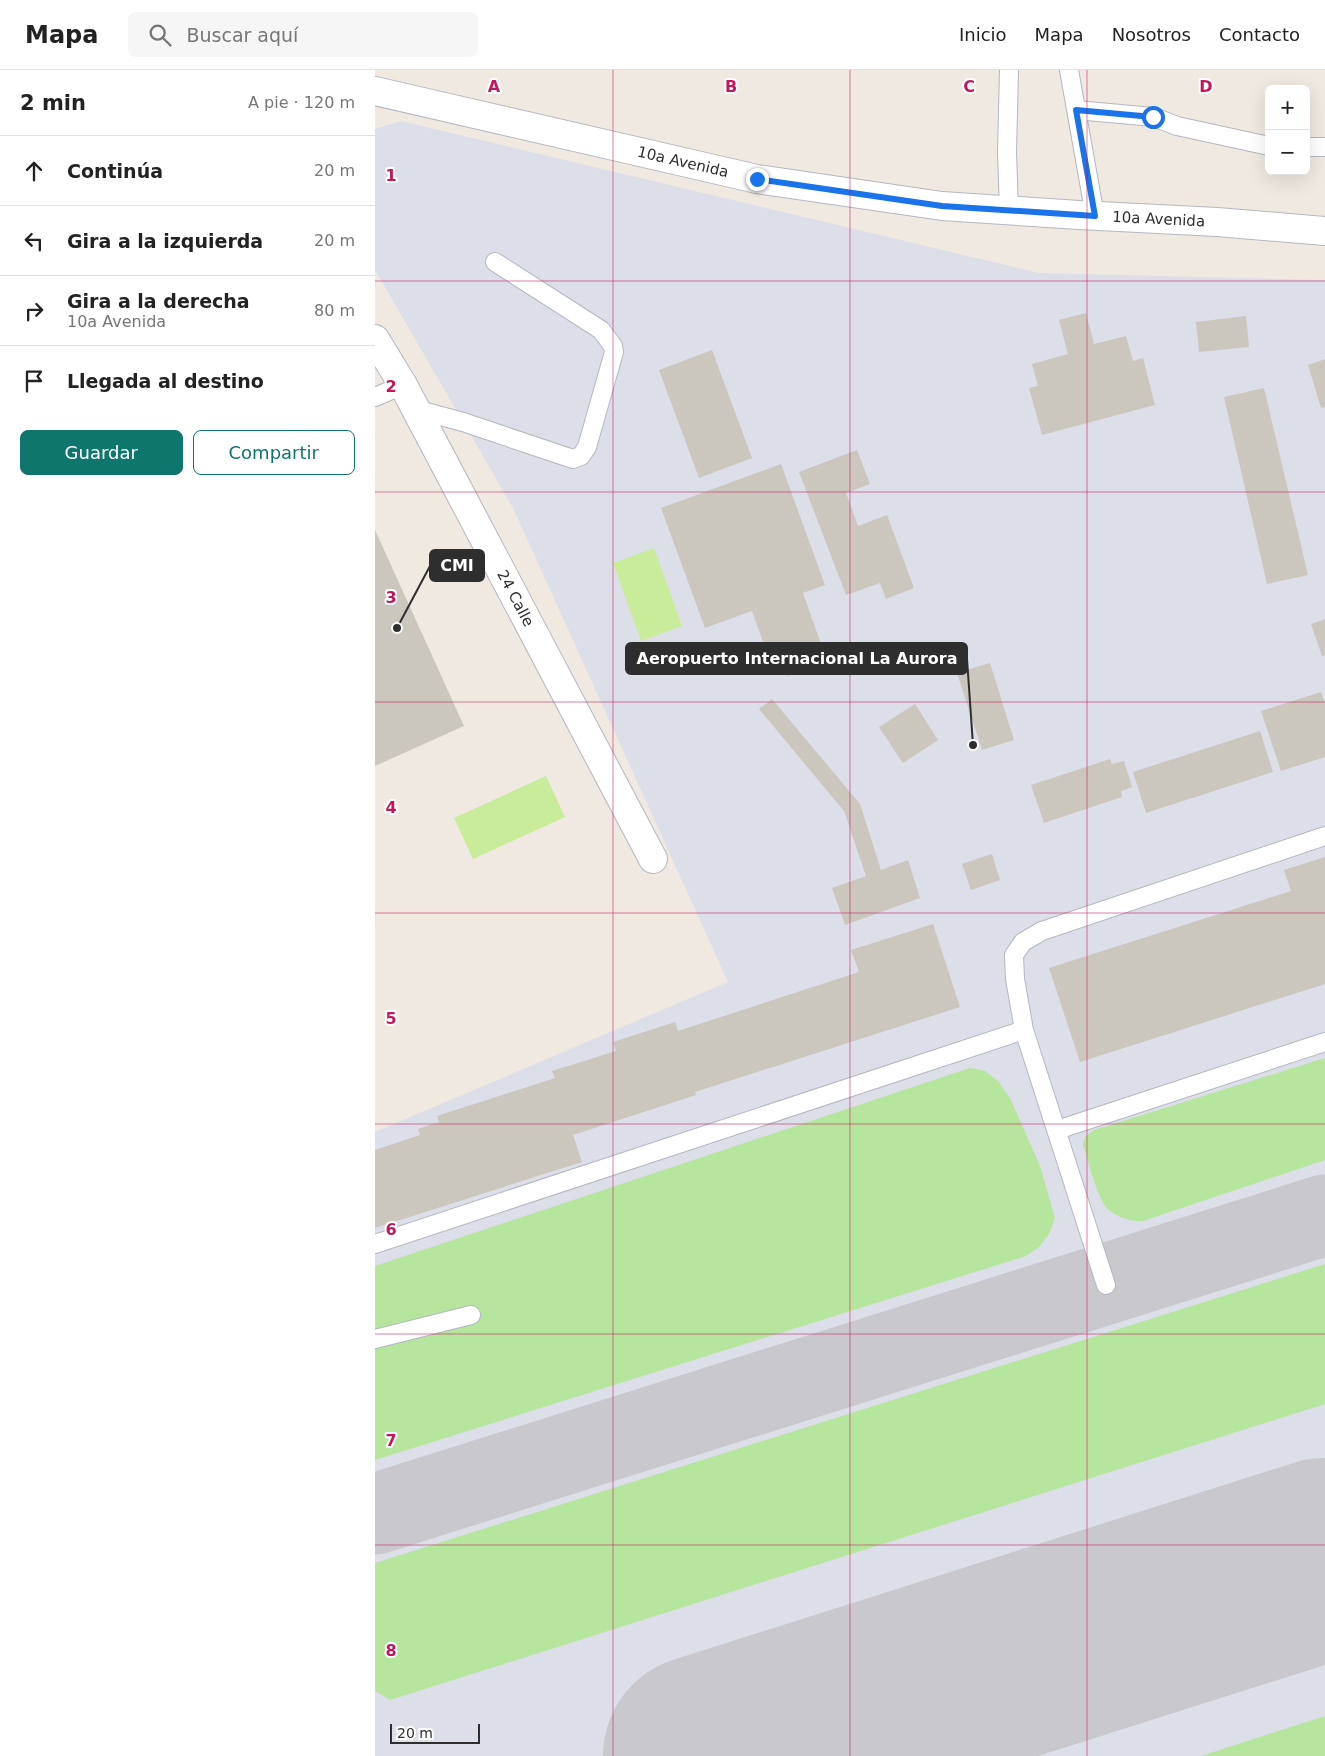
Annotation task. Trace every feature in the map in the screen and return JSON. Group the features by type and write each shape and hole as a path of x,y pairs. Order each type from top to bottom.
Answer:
{"main road":[{"name":"10a Avenida","path":"375,91 757,179 942,206 1217,222 1325,231"},
{"name":"24 Calle","path":"375,339 403,385 653,859"}],"lane":[{"path":"1009,70 1007,152 1009,210"},
{"path":"1069,70 1095,216"},
{"path":"1076,110 1153,117 1177,126 1265,145"},
{"path":"1310,147 1325,147"},
{"path":"415,409 463,422 573,459 581,456 587,447 614,352 613,346 601,330 495,262"},
{"path":"375,397 403,385"},
{"path":"1106,1285 1025,1030 1015,979 1014,955 1023,942 1041,931 1325,836"},
{"path":"375,1244 1025,1030"},
{"path":"1057,1130 1325,1042"},
{"path":"375,1339 471,1315"}],"shaded area":[{"path":"401,121 1039,273 1325,280 1325,1756 375,1756 375,1132 728,982 513,508 375,270 375,129"}],"green space":[{"path":"654,548 682,626 641,641 613,563"},
{"path":"546,776 565,817 473,859 454,818"},
{"path":"1325,1058 1325,1160 1143,1221 1119,1217 1105,1206 1083,1145 1085,1137 1094,1130"},
{"path":"970,1068 985,1071 998,1081 1010,1098 1040,1166 1055,1218 1049,1234 1039,1247 1026,1256 375,1460 375,1266"},
{"path":"1325,1264 1325,1404 390,1700 375,1691 375,1563"},
{"path":"1325,1716 1325,1756 1201,1756"}],"building":[{"path":"1086,313 1094,344 1126,336 1133,361 1143,358 1155,405 1042,435 1029,388 1038,386 1032,364 1068,354 1059,320"},
{"path":"1246,316 1249,347 1199,352 1196,322"},
{"path":"712,350 752,458 699,478 659,370"},
{"path":"1325,359 1325,407 1321,408 1308,365"},
{"path":"1264,388 1308,575 1267,584 1224,397"},
{"path":"857,450 870,484 846,493 858,526 887,515 914,588 886,599 880,583 846,595 799,472"},
{"path":"781,464 825,585 803,593 821,644 806,649 812,667 787,676 780,657 770,661 752,611 705,628 661,508"},
{"path":"375,530 464,726 375,766"},
{"path":"1325,619 1325,655 1322,656 1311,624"},
{"path":"990,663 1014,740 982,750 957,673"},
{"path":"1321,692 1325,703 1325,757 1281,771 1261,711"},
{"path":"772,699 860,804 881,870 908,860 920,898 845,925 832,888 866,876 844,811 759,709"},
{"path":"915,704 938,740 903,763 879,727"},
{"path":"1260,731 1273,772 1146,813 1133,772"},
{"path":"1110,759 1112,764 1124,761 1132,787 1121,791 1122,797 1044,823 1031,785"},
{"path":"992,854 1000,880 971,890 962,864"},
{"path":"1325,857 1325,984 1080,1062 1049,968 1291,891 1284,870"},
{"path":"933,924 960,1007 695,1092 696,1095 573,1135 582,1162 375,1228 375,1150 420,1135 418,1129 439,1122 437,1116 555,1078 552,1071 616,1051 613,1042 675,1022 678,1031 859,972 851,950"}],"taxiway":[{"path":"375,1514 1325,1215"}],"runway":[{"path":"704,1756 1325,1559"}],"place":[{"name":"CMI","path":"397,628"},
{"name":"Aeropuerto Internacional La Aurora","path":"973,745"}],"route":[{"path":"757,179 942,206 1095,216 1076,110 1153,117"}]}
